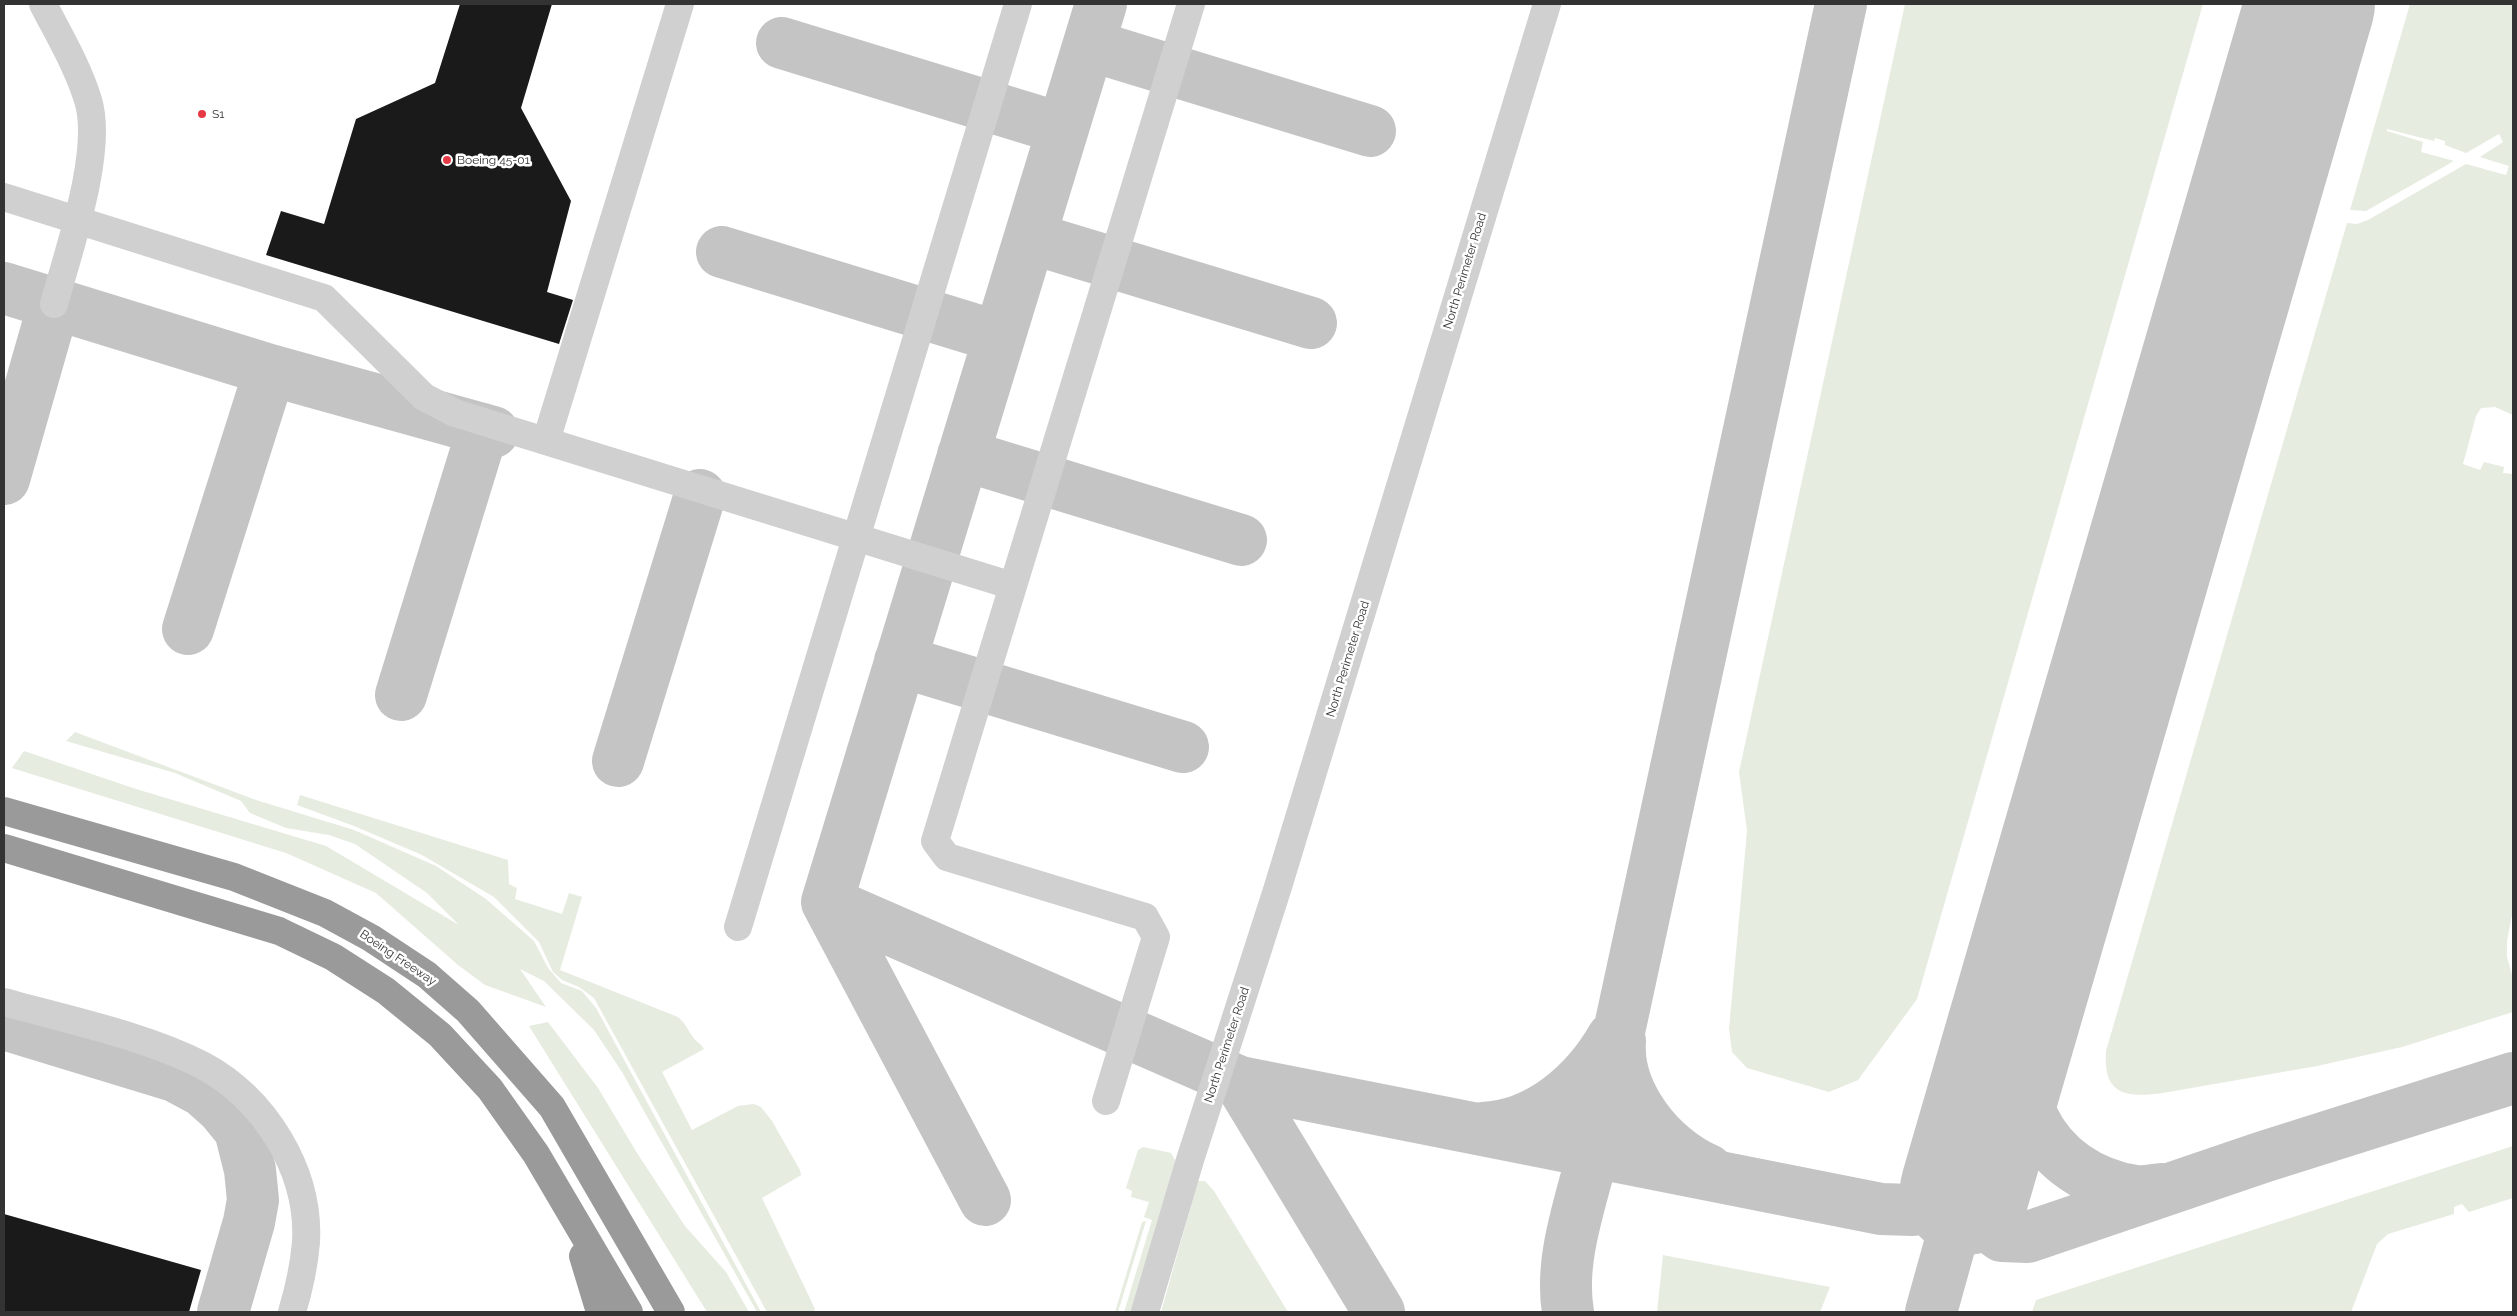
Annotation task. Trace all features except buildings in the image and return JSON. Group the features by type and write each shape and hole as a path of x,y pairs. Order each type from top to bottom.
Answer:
{"highway":[{"path":"4,801 96,836"},
{"name":"Boeing Freeway","path":"4,811 234,877 325,913 371,938 427,975 468,1011 552,1107 671,1312"},
{"path":"4,848 278,931 333,957 386,991 440,1035 490,1089 536,1154 629,1312"},
{"path":"571,1216 600,1312"}],"street":[{"path":"43,4 89,101 94,145 77,219 54,304"},
{"path":"546,441 680,4"},
{"path":"738,927 1018,4"},
{"path":"1106,1101 1156,938 1145,917 947,857 935,841 1191,4"},
{"name":"North Perimeter Road","path":"1145,1312 1190,1160 1277,890 1547,4"},
{"path":"4,197 324,298 424,397 455,413 1013,586"},
{"path":"4,1002 128,1037 177,1055 216,1074 253,1103 284,1147 295,1173 303,1208 306,1240 302,1280 292,1312"}],"shaded area":[{"path":"1905,4 2203,4 1917,999 1858,1080 1829,1092 1747,1068 1732,1052 1729,1029 1747,831 1739,772"},
{"path":"2410,4 2513,4 2513,415 2495,407 2481,408 2476,416 2463,464 2480,470 2484,462 2504,467 2503,473 2513,474 2513,910 2507,941 2507,957 2513,978 2513,1012 2402,1047 2317,1066 2163,1093 2127,1094 2113,1085 2108,1077 2106,1051 2347,223 2357,224 2368,220 2466,164 2506,175 2509,166 2480,157 2503,142 2499,134 2466,153 2445,145 2445,141 2435,138 2434,141 2387,129 2387,131 2423,142 2421,152 2454,161 2366,211 2350,210"},
{"path":"75,732 256,800 354,830 436,866 486,899 534,941 548,968 561,983 582,991 596,1008 761,1312 757,1312 622,1072 594,1030 544,981 520,969 546,1007 485,985 458,965 376,893 286,853 12,768 24,751 136,789 326,846 459,925 427,893 355,844 329,835 286,828 250,813 241,801 175,773 66,741"},
{"path":"300,795 508,860 509,884 517,888 515,899 562,914 569,893 582,897 560,970 678,1017 704,1049 662,1072 692,1130 738,1106 754,1104 761,1107 772,1121 800,1170 801,1175 762,1198 815,1309 814,1311 767,1312 594,998 579,987 562,980 553,972 539,942 494,897 422,855 354,826 297,805"},
{"path":"548,1022 598,1088 637,1153 685,1226 726,1272 749,1312 707,1312 529,1026"},
{"path":"2513,1146 2513,1198 2469,1212 2462,1204 2454,1207 2454,1214 2388,1234 2377,1244 2351,1312 2032,1312 2036,1300"},
{"path":"1143,1147 1171,1153 1176,1162 1131,1312 1124,1312 1152,1220 1144,1217 1149,1202 1131,1197 1132,1191 1126,1188 1138,1150"},
{"path":"1198,1181 1205,1181 1214,1191 1288,1312 1161,1312"},
{"path":"1146,1221 1118,1312 1115,1312 1142,1222"},
{"path":"1663,1255 1830,1287 1820,1312 1657,1312"}],"taxiway":[{"path":"1101,4 827,902 1240,1082 1881,1209 1913,1210 1941,1205 1965,1190"},
{"path":"1568,1312 1566,1272 1573,1231 1593,1152 1841,4"},
{"path":"782,43 1063,129"},
{"path":"1089,45 1370,131"},
{"path":"1031,238 1311,323"},
{"path":"722,252 999,337"},
{"path":"4,288 270,370 493,432"},
{"path":"4,479 54,304"},
{"path":"188,629 270,370"},
{"path":"401,695 483,429"},
{"path":"963,455 1241,540"},
{"path":"618,761 700,495"},
{"path":"900,661 1183,747"},
{"path":"827,902 985,1200"},
{"path":"2016,1016 2021,1068 2029,1108 2041,1133 2051,1146 2075,1167 2088,1176 2103,1182 2135,1191 2162,1189"},
{"path":"4,1024 175,1076 203,1091 222,1108 240,1130 250,1170 253,1200 249,1222 223,1312"},
{"path":"1482,1128 1523,1120 1559,1099 1589,1071 1613,1037"},
{"path":"1620,1041 1625,1081 1645,1118 1674,1149 1708,1170"},
{"path":"1965,1190 1975,1203 1978,1219 2002,1236 2028,1237 2263,1157 2513,1078"},
{"path":"1240,1082 1379,1312"},
{"path":"1931,1312 1965,1190"}],"runway":[{"path":"1965,1190 2310,4"}],"place":[{"name":"S1","path":"202,114"},
{"name":"Boeing 45-01","path":"447,160"}]}
